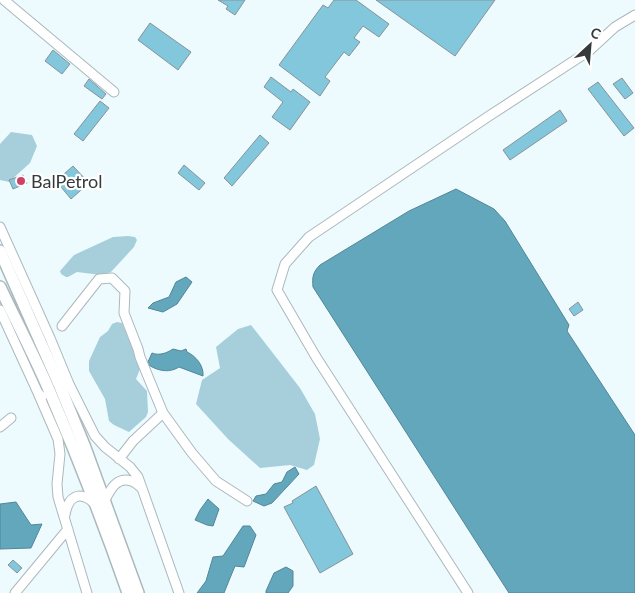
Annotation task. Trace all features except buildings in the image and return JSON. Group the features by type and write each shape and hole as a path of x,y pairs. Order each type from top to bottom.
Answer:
{"main road":[{"path":"0,251 84,445 101,503 115,541 138,593"},
{"path":"0,287 101,503"},
{"path":"115,541 128,593"}],"street":[{"path":"4,0 114,92"},
{"path":"468,593 316,357 278,290 285,264 309,238 589,51 615,27 635,15"},
{"path":"0,227 69,384 95,436 105,447 130,467 138,477 179,593"},
{"path":"62,326 98,279 112,278 125,291 124,313 163,413 192,454 216,481 247,501"},
{"path":"0,310 58,439 60,454 57,484 58,497 87,593"},
{"path":"67,403 69,384"},
{"path":"38,393 58,411"},
{"path":"119,459 133,441 163,413"},
{"path":"0,428 11,418"},
{"path":"65,518 67,507 71,500 77,496 84,496 101,503 114,484 121,480 131,480 142,488"},
{"path":"15,593 68,529"}],"shaded area":[{"path":"11,132 32,135 37,146 30,163 9,182 0,180 0,144"},
{"path":"456,189 494,209 505,221 569,325 567,331 635,435 635,593 509,593 313,287 314,275 320,265 409,211"},
{"path":"113,237 135,237 137,240 134,247 111,272 101,275 77,272 68,277 61,274 60,271 74,255"},
{"path":"186,277 192,282 177,304 163,312 148,308 153,303 169,297 176,282"},
{"path":"122,323 138,362 140,369 136,379 147,391 148,412 146,417 129,432 109,421 105,399 89,371 89,361 100,337 108,331 112,324"},
{"path":"251,325 300,388 315,414 320,439 314,465 307,470 290,465 260,468 228,439 196,404 202,380 220,368 216,347 238,329"},
{"path":"173,349 181,351 186,349 199,362 203,376 179,367 171,370 162,370 147,364 152,353 163,354"},
{"path":"295,467 299,474 272,503 264,506 253,501 256,496 266,494 274,484 282,482 287,472"},
{"path":"208,499 219,509 213,526 195,520"},
{"path":"16,502 31,525 42,524 31,548 0,549 0,504"},
{"path":"243,526 250,526 256,535 244,567 235,566 224,593 197,593 206,581 213,557 223,556"},
{"path":"286,567 293,571 293,586 288,593 266,593 274,573"}],"place":[{"name":"BalPetrol","path":"21,181"}]}
